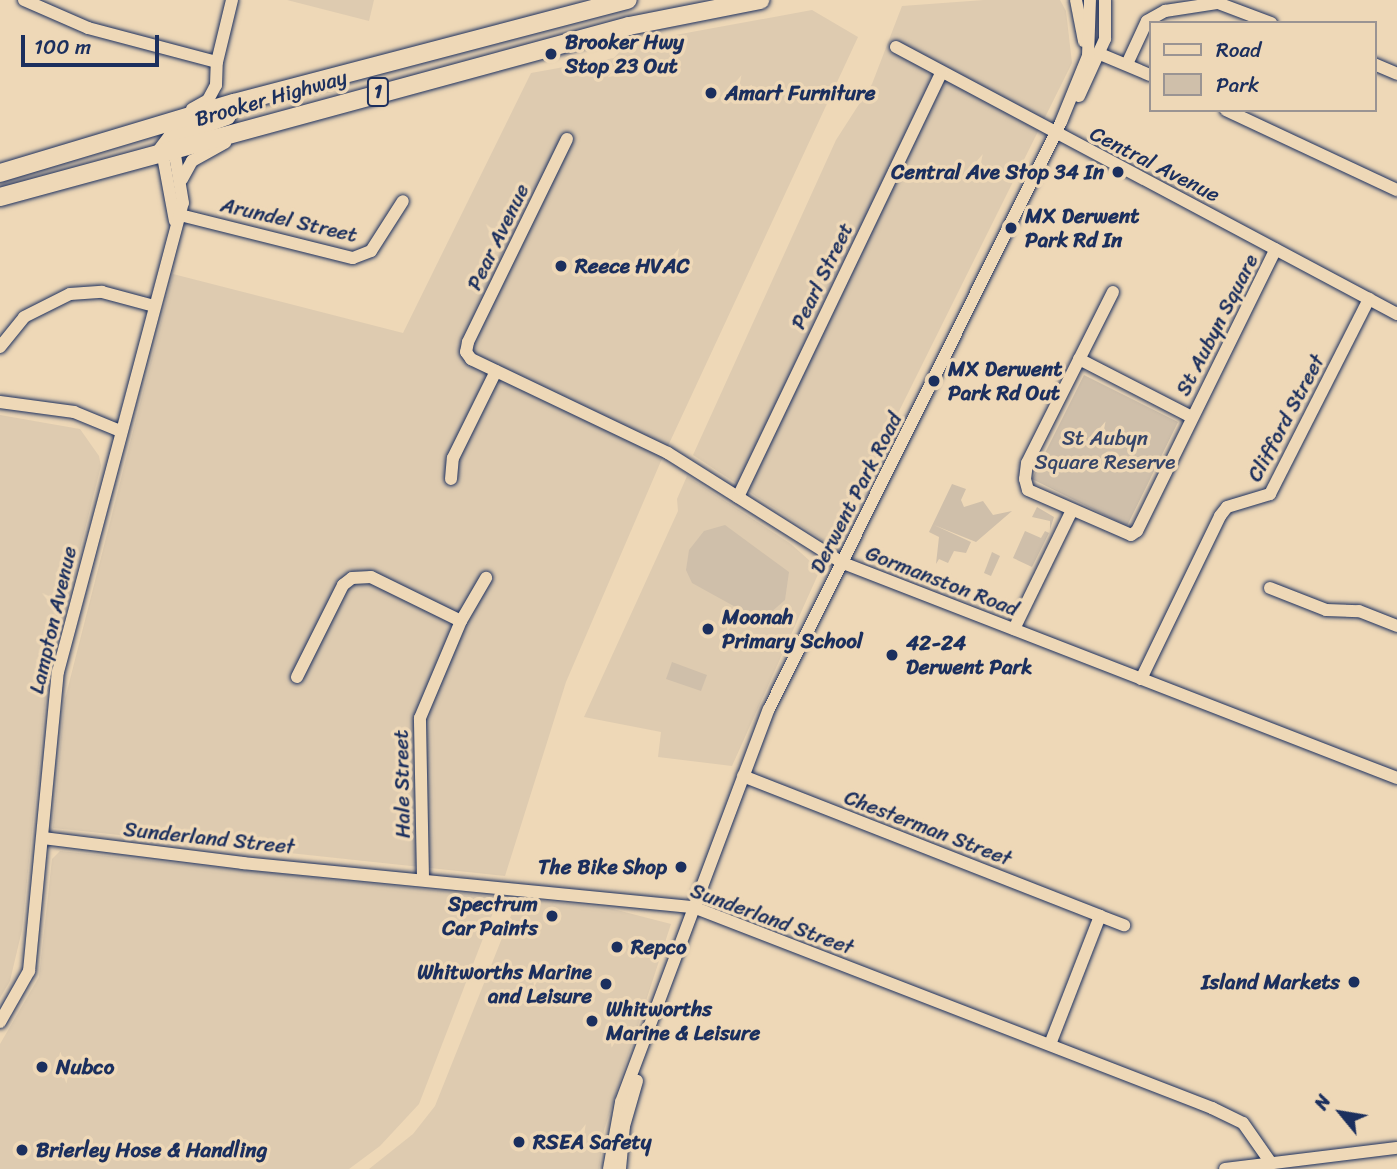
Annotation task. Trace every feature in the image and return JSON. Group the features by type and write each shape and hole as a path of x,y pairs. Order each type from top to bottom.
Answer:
{"highway":[{"name":"Brooker Highway","path":"8,170 167,121 628,0"},
{"name":"Brooker Highway","path":"0,197 168,147 629,26 760,0"},
{"path":"8,170 130,142 168,147 178,133 319,82"}],"street":[{"path":"24,0 88,28 217,62"},
{"path":"167,121 201,106 216,85 217,62 232,0"},
{"path":"1076,0 1083,25 1083,69"},
{"name":"Derwent Park Road","path":"609,1169 621,1102 743,775 789,664 843,563 1061,122 1083,69 1092,37 1090,0"},
{"path":"1105,6 1116,0"},
{"path":"1127,64 1147,21 1165,11 1218,2 1266,21"},
{"name":"Derwent Park Road","path":"1061,122 1074,107 1100,54 1105,6"},
{"name":"Central Avenue","path":"896,47 1055,135 1397,314"},
{"path":"1100,54 1148,74"},
{"path":"1376,65 1397,74"},
{"name":"Pearl Street","path":"738,497 942,72"},
{"path":"216,85 234,103"},
{"path":"182,181 189,164 209,149 327,105"},
{"path":"1230,112 1397,190"},
{"name":"Pear Avenue","path":"466,352 568,139"},
{"name":"Lampton Avenue","path":"0,1022 29,971 58,672 153,306 180,215 182,181 168,147"},
{"name":"Lampton Avenue","path":"168,147 176,229"},
{"name":"Arundel Street","path":"180,215 353,258 371,251 403,201"},
{"name":"St Aubyn Square","path":"1113,292 1027,463 1025,479 1028,490 1123,536 1137,531 1276,249"},
{"path":"0,347 24,317 70,294 102,292 153,306"},
{"name":"Clifford Street","path":"1141,679 1220,516 1227,507 1270,494 1369,299"},
{"name":"Gormanston Road","path":"466,352 496,371 668,453 843,563 1397,778"},
{"name":"St Aubyn Square","path":"1079,359 1192,417"},
{"path":"451,479 453,458 496,371"},
{"path":"0,402 74,412 120,431"},
{"path":"1014,629 1071,512"},
{"path":"297,677 343,585 352,578 371,577 461,621"},
{"name":"Hale Street","path":"423,878 420,718 461,621 486,578"},
{"path":"1270,589 1326,610 1359,611 1397,626"},
{"name":"Chesterman Street","path":"743,775 1124,925"},
{"name":"Sunderland Street","path":"43,838 243,863 423,878 693,907 1050,1044 1243,1123 1271,1163"},
{"path":"1050,1044 1100,915"},
{"name":"Derwent Park Road","path":"620,1169 624,1126 644,1046"},
{"path":"1225,1169 1271,1163 1314,1164 1397,1148"}],"shaded area":[{"path":"287,0 374,0 369,21"},
{"path":"984,0 1060,0 1066,11 1072,63 832,546 693,455 836,140 872,84 902,6"},
{"path":"812,10 858,37 661,461 566,682 505,876 53,828 64,703 173,274 403,333 531,73 614,58 626,44"},
{"path":"0,415 80,429 99,456 101,466 48,675 22,930 10,981 0,998"},
{"name":"Moonah Primary School","path":"687,476 791,544 820,570 732,766 658,757 661,732 584,717 678,511 677,499"},
{"path":"60,851 499,897 419,1104 380,1146 349,1169 0,1169 0,1044 39,977 52,859"},
{"path":"518,898 609,908 671,924 604,1130 599,1169 369,1169 413,1134 435,1106"}],"green space":[{"name":"St Aubyn Square Reserve","path":"1084,375 1178,422 1127,526 1032,479"},
{"path":"952,484 966,489 961,500 964,507 983,501 993,515 1012,511 976,542 934,525 971,542 966,553 954,551 948,563 939,559 936,564 939,537 929,532"},
{"path":"1037,507 1054,517 1050,530 1050,521 1032,517"},
{"path":"725,525 789,572 785,600 769,614 750,615 692,583 686,570 689,550 704,531"},
{"path":"1025,531 1041,538 1045,531 1049,533 1032,567 1013,558"},
{"path":"992,552 1000,556 991,576 984,573"},
{"path":"672,662 707,675 701,691 666,679"}],"place":[{"name":"Brooker Hwy Stop 23 Out","path":"551,54"},
{"name":"Amart Furniture","path":"711,93"},
{"name":"Central Ave Stop 34 In","path":"1118,172"},
{"name":"MX Derwent Park Rd In","path":"1011,228"},
{"name":"Reece HVAC","path":"561,266"},
{"name":"MX Derwent Park Rd Out","path":"934,381"},
{"name":"Moonah Primary School","path":"708,629"},
{"name":"42-24 Derwent Park","path":"892,655"},
{"name":"The Bike Shop","path":"681,867"},
{"name":"Spectrum Car Paints","path":"552,916"},
{"name":"Repco","path":"617,947"},
{"name":"Island Markets","path":"1354,982"},
{"name":"Whitworths Marine and Leisure","path":"606,984"},
{"name":"Whitworths Marine & Leisure","path":"592,1021"},
{"name":"Nubco","path":"42,1067"},
{"name":"RSEA Safety","path":"519,1142"},
{"name":"Brierley Hose & Handling","path":"22,1150"}]}
